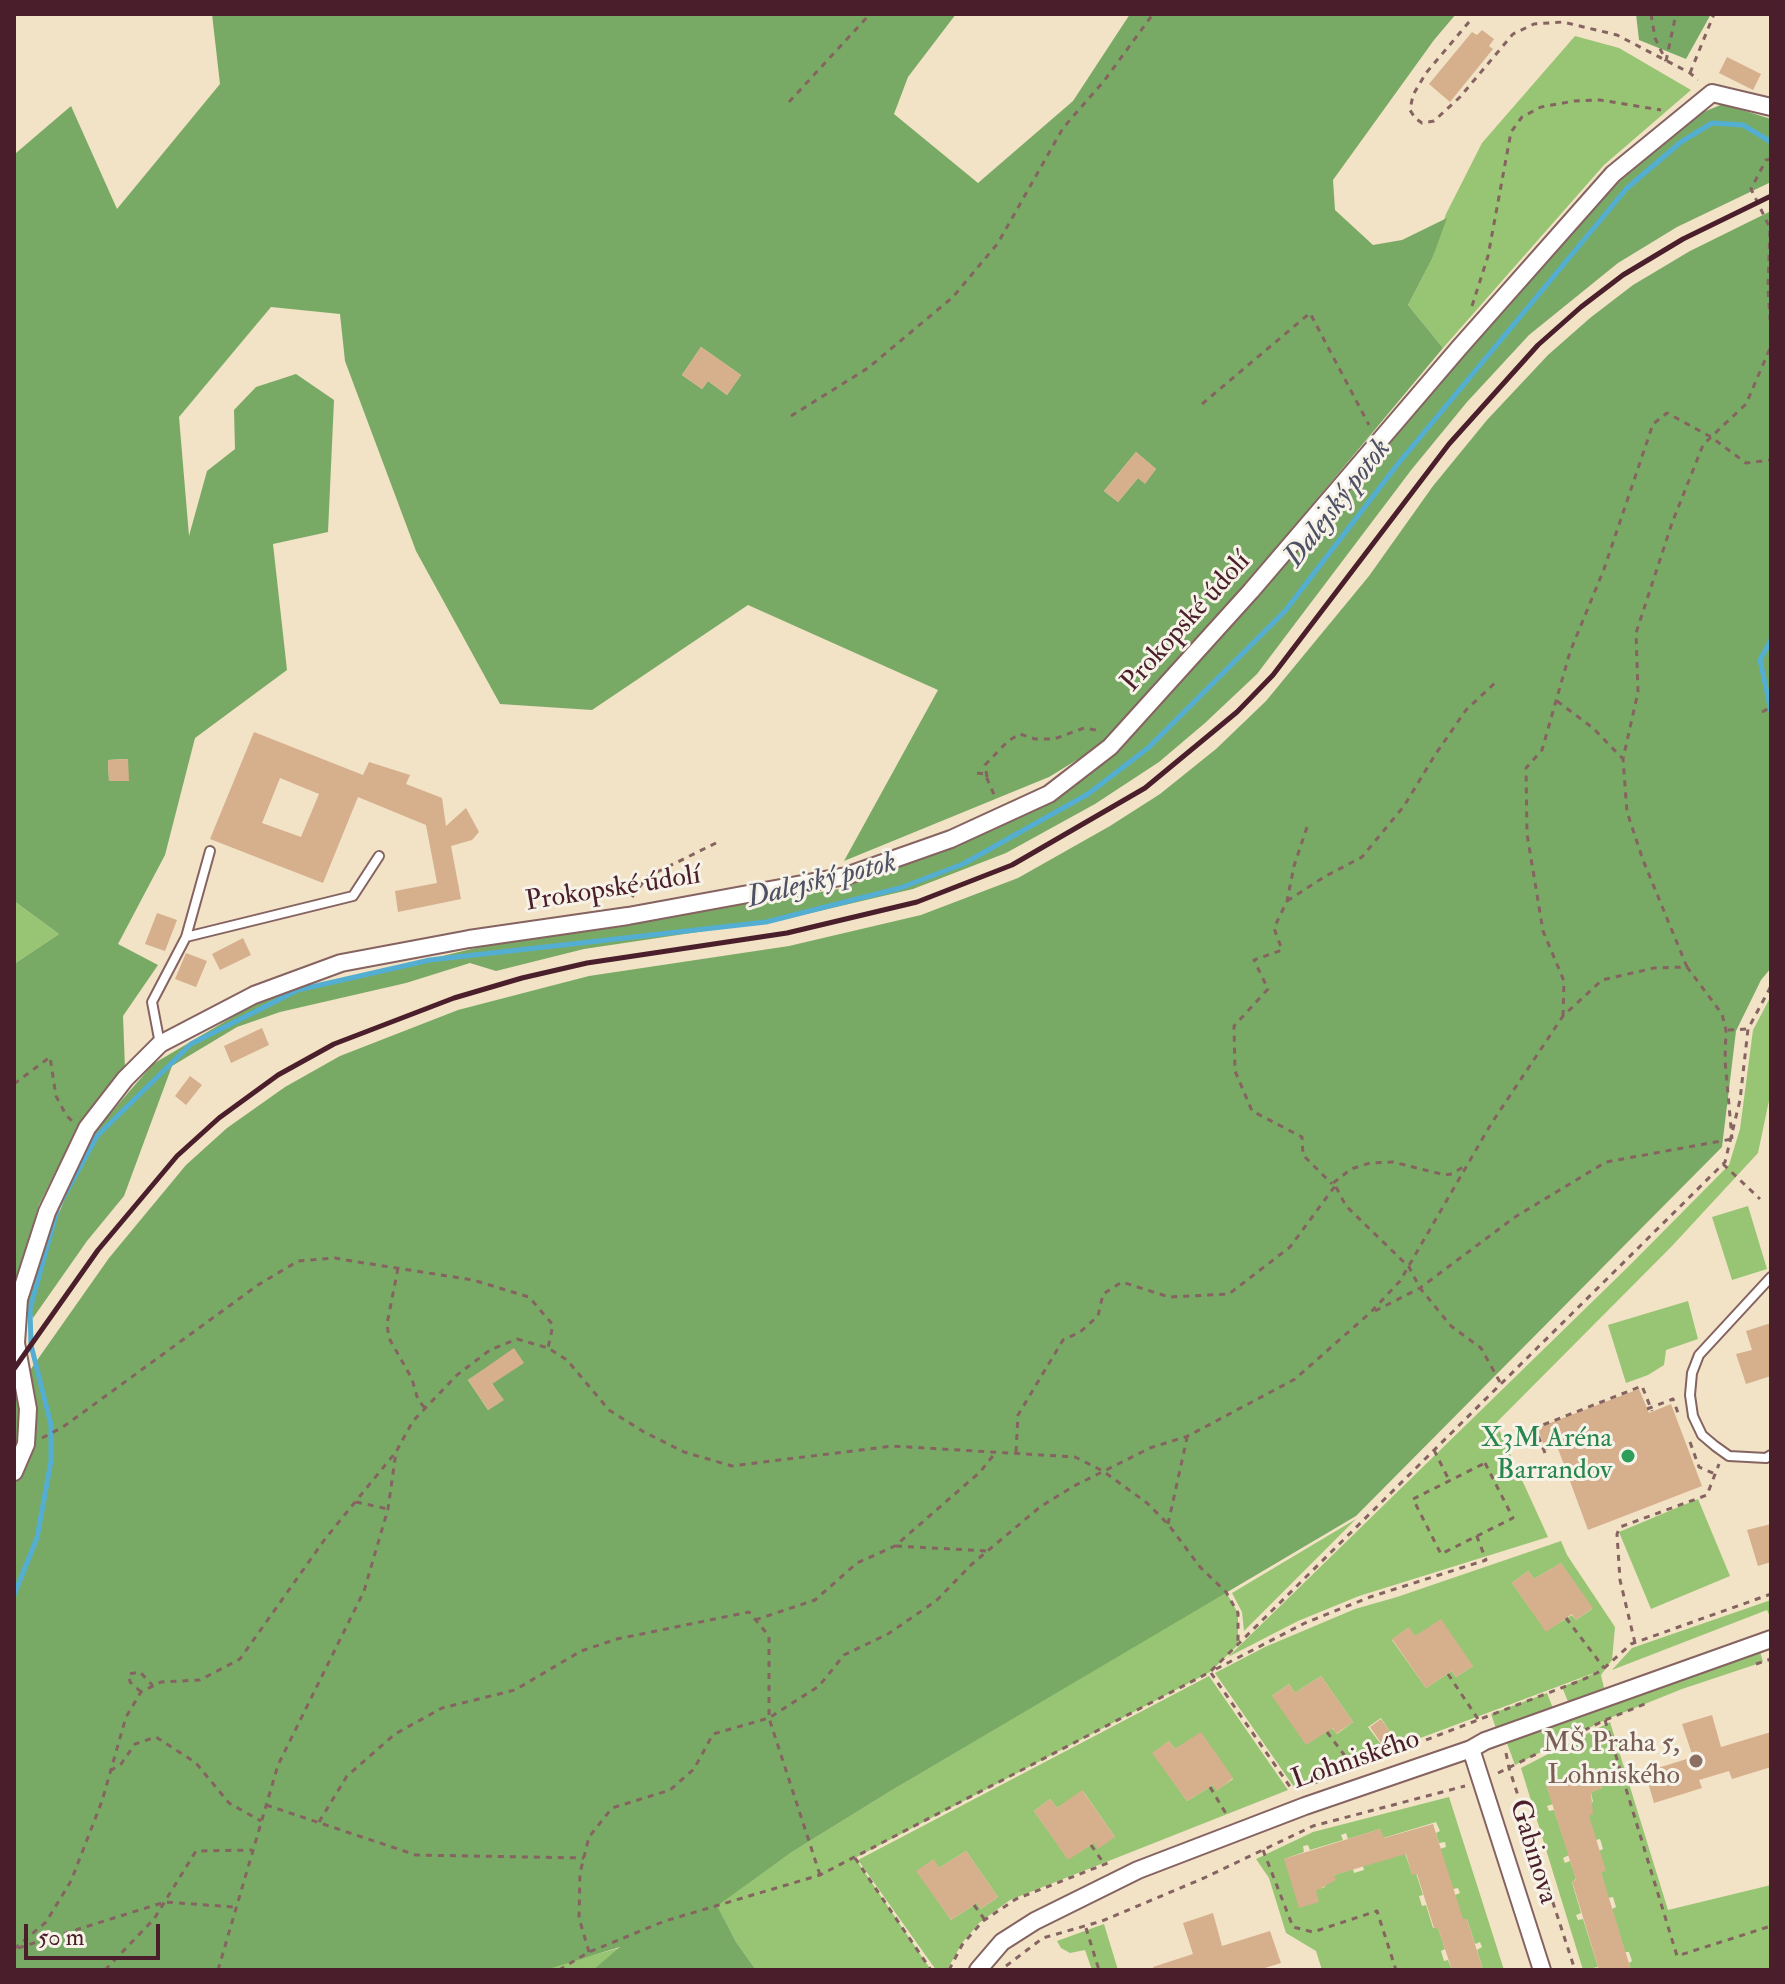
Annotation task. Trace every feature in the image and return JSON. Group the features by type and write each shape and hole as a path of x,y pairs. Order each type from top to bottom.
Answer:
{"street":[{"path":"1712,93 1771,107"},
{"name":"Prokopské údolí","path":"14,1472 26,1444 28,1409 16,1343 19,1299 47,1212 87,1128 125,1079 160,1044 254,995 341,963 469,939 628,916 846,876 951,839 1049,794 1121,735 1251,591 1613,174 1712,93"},
{"name":"Lohniského","path":"978,1970 1002,1942 1024,1928 1138,1870 1305,1806 1771,1639"},
{"name":"Gabinova","path":"1471,1749 1542,1970"}],"lane":[{"path":"160,1044 152,1002 186,937 210,851"},
{"path":"186,937 353,896 379,856"},
{"path":"1771,1277 1699,1355 1692,1373 1690,1395 1693,1416 1702,1435 1729,1456 1748,1458 1771,1455"}],"path":[{"path":"789,102 870,14"},
{"path":"791,416 868,368 953,297 998,243 1063,128 1104,81 1153,14"},
{"path":"1651,14 1655,38 1666,61"},
{"path":"1666,61 1676,14"},
{"path":"1690,73 1714,14"},
{"path":"1469,22 1426,73 1413,95 1410,110 1422,123 1434,121 1460,97 1513,34 1534,24 1563,22 1617,35 1690,73 1712,93"},
{"path":"1469,317 1488,256 1511,132 1522,117 1541,107 1587,100 1637,104 1663,111"},
{"path":"1771,159 1766,160 1751,189 1770,228 1768,288 1771,333"},
{"path":"1202,404 1310,313 1379,442"},
{"path":"1732,1139 1725,1060 1726,1030 1722,1014 1687,967 1643,860 1627,812 1623,759 1638,692 1636,633 1672,523 1703,445 1746,404 1771,346"},
{"path":"1563,1016 1564,981 1543,931 1527,834 1526,768 1542,750 1570,652 1604,569 1653,424 1667,413 1711,437 1746,463 1771,460"},
{"path":"1287,901 1362,857 1404,806 1466,710 1497,681"},
{"path":"1556,701 1593,728 1623,759"},
{"path":"1762,712 1771,707"},
{"path":"1003,815 985,765 1008,741 1020,734 1035,739 1054,739 1084,728 1121,735"},
{"path":"977,773 987,777"},
{"path":"1307,827 1287,901 1274,928 1282,950 1254,960 1268,989 1234,1026 1235,1071 1252,1111 1302,1137 1303,1155 1334,1185 1346,1206 1409,1267 1420,1288 1451,1326 1481,1348 1501,1384"},
{"path":"628,916 630,899 647,877 716,843"},
{"path":"589,1952 579,1918 580,1873 589,1837 612,1808 670,1790 694,1769 713,1734 769,1718 819,1686 844,1655 888,1634 936,1601 1040,1507 1103,1471 1150,1448 1188,1436 1295,1379 1371,1312 1409,1267 1465,1166 1563,1016 1602,980 1654,968 1687,967"},
{"path":"1210,1672 1723,1164 1740,1100 1748,1029 1771,986"},
{"path":"1726,1030 1748,1029"},
{"path":"14,1084 50,1057 56,1096 66,1115 75,1124 87,1128"},
{"path":"1371,1312 1420,1288 1515,1217 1606,1162 1732,1139"},
{"path":"1016,1452 1018,1415 1063,1340 1080,1332 1098,1316 1103,1294 1122,1282 1169,1297 1229,1294 1290,1247 1334,1185 1351,1169 1370,1163 1393,1162 1445,1175 1465,1166"},
{"path":"1723,1164 1760,1199"},
{"path":"44,1438 258,1285 298,1261 335,1258 473,1280 529,1297 553,1325 548,1348"},
{"path":"398,1268 387,1324 389,1338 412,1379 418,1400 425,1408"},
{"path":"14,1949 46,1922 71,1881 102,1801 126,1717 141,1692 161,1682 200,1680 240,1659 325,1539 396,1452 413,1421 457,1375 490,1350 517,1339 548,1348 567,1360 609,1410 644,1432 684,1452 732,1466 892,1446 1075,1457 1103,1471 1147,1503 1168,1524 1200,1567 1226,1592 1238,1613 1238,1645"},
{"path":"1545,1453 1535,1428 1642,1386 1650,1409 1674,1398 1678,1413"},
{"path":"1168,1524 1188,1436"},
{"path":"1689,1440 1699,1467 1715,1474"},
{"path":"1434,1450 1449,1481"},
{"path":"218,1970 278,1765 364,1591 388,1509 396,1452"},
{"path":"755,1620 815,1600 857,1563 895,1546 980,1472 996,1452"},
{"path":"1724,1452 1707,1495 1620,1527 1617,1534 1620,1580 1633,1643 1771,1594"},
{"path":"1485,1463 1513,1518 1441,1554 1413,1499 1449,1481 1485,1463"},
{"path":"355,1502 388,1509"},
{"path":"559,1970 589,1952 665,1921 820,1875 1305,1623 1370,1597 1486,1560 1476,1535"},
{"path":"895,1546 988,1551"},
{"path":"319,1822 347,1776 395,1734 442,1708 515,1690 581,1651 617,1639 749,1612 769,1636 769,1718 820,1875"},
{"path":"1566,1618 1604,1668"},
{"path":"1750,1666 1771,1659"},
{"path":"141,1692 130,1682 129,1674 140,1672 153,1686"},
{"path":"1210,1672 1293,1791"},
{"path":"1448,1674 1478,1719"},
{"path":"1001,1970 1043,1938 1086,1928 1204,1878 1313,1826 1482,1781 1605,1720 1656,1699"},
{"path":"1605,1720 1677,1956 1771,1926"},
{"path":"1327,1732 1354,1768"},
{"path":"110,1771 121,1764 135,1744 156,1737 196,1763 229,1803 261,1821"},
{"path":"1386,1740 1394,1752"},
{"path":"1509,1768 1575,1970"},
{"path":"1210,1787 1228,1817"},
{"path":"266,1805 416,1855 584,1858"},
{"path":"1091,1845 1105,1865"},
{"path":"105,1970 154,1919 196,1851 252,1850"},
{"path":"1263,1850 1293,1927 1313,1932 1377,1911 1396,1970"},
{"path":"855,1858 931,1970"},
{"path":"14,1949 103,1924 165,1902 234,1907"},
{"path":"974,1905 985,1920"},
{"path":"1086,1928 1099,1970"}],"green space":[{"path":"212,14 956,14 908,77 894,114 978,183 1073,101 1130,14 1456,14 1333,180 1335,210 1373,245 1402,240 1447,218 1432,259 1408,305 1443,348 1256,572 1098,747 1049,777 844,861 938,690 748,605 592,710 500,704 416,551 345,361 340,314 271,307 179,417 189,536 207,471 235,449 234,410 256,387 296,374 334,400 328,532 273,544 287,670 195,738 165,855 118,944 158,965 123,1016 125,1069 78,1127 39,1205 14,1289 14,964 59,934 14,901 14,152 71,106 117,209 220,84","holes":["701,347 741,375 727,395 708,381 702,389 682,375","1136,452 1156,469 1145,483 1138,478 1118,502 1104,491","127,759 128,781 109,781 108,760"]},
{"path":"1636,14 1711,14 1686,59 1639,40"},
{"path":"1575,36 1619,48 1691,90 1604,165 1443,348 1408,305 1432,259 1446,214 1482,143"},
{"path":"1723,104 1771,119 1771,182 1677,227 1618,263 1529,335 1467,402 1412,469 1257,674 1159,762 1095,804 1006,853 913,889 785,919 584,949 496,971 470,963 406,983 280,1012 237,1027 172,1066 124,1196 87,1241 33,1318 25,1296 90,1137 153,1064 263,999 484,946 839,889 1051,803 1128,740 1239,618 1523,284 1621,180 1701,113"},
{"path":"1771,211 1771,968 1761,980 1736,1031 1722,1147 1356,1516 889,1792 792,1852 717,1906 736,1942 756,1970 593,1970 620,1947 545,1970 14,1970 14,1393 109,1258 186,1165 227,1128 285,1087 340,1056 458,1010 589,976 789,946 921,915 1018,878 1110,826 1160,794 1216,749 1266,701 1369,576 1433,486 1487,420 1548,355 1633,285 1690,251","holes":["483,1370 503,1400 488,1410 468,1380"]},
{"path":"14,901 59,934 14,964"},
{"path":"1771,996 1771,1091 1758,1153 1672,1246 1496,1423 1548,1537 1359,1596 1298,1621 1228,1657 1729,1165 1740,1129 1753,1030"},
{"path":"1748,1206 1767,1269 1732,1280 1712,1217"},
{"path":"1688,1301 1698,1339 1666,1350 1664,1365 1626,1383 1608,1325"},
{"path":"1698,1499 1730,1576 1651,1609 1619,1532"},
{"path":"1356,1519 1244,1631 1242,1612 1232,1593"},
{"path":"1561,1541 1615,1627 1612,1660 1601,1675 1604,1688 1569,1704 1562,1687 1602,1670 1399,1746 1381,1718 1368,1727 1386,1751 1294,1787 1215,1673 1265,1647 1355,1609","holes":["1561,1563 1592,1609 1576,1620 1572,1615 1546,1631 1512,1583 1528,1571 1534,1579","1408,1628 1415,1636 1424,1631 1473,1666 1456,1677 1452,1671 1426,1688 1392,1640","1321,1676 1353,1722 1337,1734 1332,1728 1272,1696 1289,1684 1295,1693"]},
{"path":"1226,1592 1238,1613 1238,1645 1210,1672 855,1858 931,1970 756,1970 716,1906 792,1852 889,1792"},
{"path":"1771,1600 1771,1619 1767,1610 1612,1670 1632,1648"},
{"path":"1758,1644 1763,1662 1682,1689 1605,1720 1515,1765 1504,1735 1499,1737 1491,1714 1547,1693 1556,1716"},
{"path":"1209,1676 1288,1790 1010,1900 979,1923 962,1943 947,1970 936,1970 858,1860","holes":["1201,1733 1233,1779 1217,1790 1213,1785 1187,1801 1153,1753 1169,1741 1175,1749","1083,1791 1115,1837 1094,1843 1068,1859 1034,1811 1050,1799 1057,1808","966,1851 998,1897 981,1909 977,1903 951,1920 917,1871 933,1860 939,1868"]},
{"path":"1610,1722 1668,1910 1771,1885 1771,1970 1631,1970 1629,1963 1632,1961 1629,1952 1625,1952 1612,1909 1616,1907 1613,1897 1608,1898 1601,1872 1605,1870 1599,1851 1603,1849 1600,1839 1596,1840 1588,1816 1589,1803 1593,1802 1591,1792 1602,1788 1595,1768 1546,1784 1553,1804 1547,1806 1549,1811 1554,1810 1569,1855 1563,1858 1565,1863 1570,1861 1576,1879 1572,1882 1581,1913 1576,1915 1578,1920 1583,1919 1598,1967 1583,1970 1521,1768"},
{"path":"1449,1797 1504,1970 1483,1970 1477,1950 1482,1947 1480,1942 1475,1944 1467,1919 1462,1919 1455,1895 1460,1893 1458,1888 1453,1889 1440,1849 1446,1847 1445,1842 1439,1843 1436,1833 1440,1831 1436,1822 1383,1838 1380,1829 1348,1839 1346,1833 1341,1835 1343,1840 1310,1850 1308,1845 1303,1846 1304,1852 1284,1859 1315,1890 1335,1880 1334,1875 1353,1869 1354,1873 1364,1870 1363,1866 1405,1853 1412,1874 1416,1873 1423,1895 1419,1896 1422,1906 1426,1905 1433,1928 1438,1928 1445,1949 1441,1951 1444,1961 1448,1960 1452,1970 1322,1970 1316,1951 1286,1933 1269,1878 1256,1859 1313,1832"},
{"path":"1104,1924 1118,1970 1092,1970 1085,1950 1070,1953 1061,1948 1057,1941"},
{"path":"623,1947 593,1970 545,1970 553,1966"}],"building":[{"path":"1482,30 1494,39 1489,46 1493,49 1450,102 1429,84 1472,32 1477,35"},
{"path":"1727,57 1761,74 1753,90 1719,73"},
{"path":"701,347 741,375 727,395 708,381 702,389 682,375"},
{"path":"1136,452 1156,469 1145,484 1138,478 1118,502 1104,491"},
{"path":"254,732 363,775 369,762 410,775 406,784 442,798 446,826 466,808 479,832 472,840 451,846 461,899 398,912 395,891 437,883 426,825 358,797 323,883 210,839","holes":["280,778 319,794 301,837 262,823"]},
{"path":"128,759 129,781 109,781 108,760"},
{"path":"157,913 177,920 165,951 145,944"},
{"path":"243,938 251,955 220,970 212,954"},
{"path":"186,953 207,961 196,987 175,979"},
{"path":"262,1028 269,1045 231,1063 224,1046"},
{"path":"190,1076 202,1085 186,1105 175,1096"},
{"path":"1771,1323 1771,1376 1746,1384 1736,1354 1752,1350 1746,1331"},
{"path":"514,1348 524,1363 492,1384 504,1400 488,1410 468,1380"},
{"path":"1639,1389 1649,1413 1671,1404 1702,1486 1588,1530 1557,1446 1546,1450 1537,1428"},
{"path":"1771,1524 1771,1562 1758,1566 1747,1530"},
{"path":"1561,1563 1593,1608 1576,1620 1572,1614 1546,1632 1512,1583 1528,1571 1534,1579"},
{"path":"1441,1619 1473,1666 1456,1677 1452,1671 1426,1688 1392,1639 1409,1627 1415,1636"},
{"path":"1321,1676 1353,1722 1336,1734 1333,1728 1306,1745 1272,1696 1289,1684 1295,1693"},
{"path":"1712,1715 1721,1747 1771,1732 1771,1767 1732,1779 1729,1771 1699,1780 1702,1788 1654,1803 1645,1772 1693,1757 1682,1724"},
{"path":"1381,1719 1392,1735 1381,1743 1370,1727"},
{"path":"1201,1732 1233,1778 1217,1791 1213,1785 1187,1801 1152,1753 1169,1741 1175,1749"},
{"path":"1596,1769 1602,1788 1591,1792 1593,1814 1589,1816 1606,1871 1601,1872 1631,1970 1599,1970 1572,1881 1576,1880 1546,1784"},
{"path":"1082,1790 1115,1837 1098,1849 1094,1843 1068,1860 1034,1811 1050,1799 1057,1808"},
{"path":"1433,1824 1483,1970 1452,1970 1438,1928 1434,1928 1417,1874 1412,1875 1406,1854 1334,1875 1336,1880 1316,1891 1319,1902 1299,1908 1284,1859 1380,1829 1384,1838"},
{"path":"966,1851 998,1897 981,1909 977,1903 951,1920 916,1871 934,1859 939,1868"},
{"path":"1213,1913 1222,1946 1270,1931 1281,1963 1258,1970 1154,1970 1153,1967 1193,1954 1183,1923"}],"waterway":[{"name":"Dalejský potok","path":"14,1595 37,1538 51,1461 51,1425 31,1345 30,1309 58,1207 97,1136 191,1044 298,990 430,960 766,922 900,888 963,864 1088,794 1148,748 1285,611 1397,465 1627,188 1681,142 1712,123 1743,125 1771,142"},
{"path":"1771,640 1760,660 1771,711"}],"railway":[{"path":"14,1369 98,1250 177,1156 219,1118 278,1075 334,1044 454,998 522,978 587,963 787,933 917,902 1012,865 1145,788 1237,712 1273,675 1449,444 1538,345 1623,275 1683,239 1771,196"}],"place":[{"name":"X3M Aréna Barrandov","path":"1628,1456"},
{"name":"MŠ Praha 5, Lohniského","path":"1696,1761"}]}
